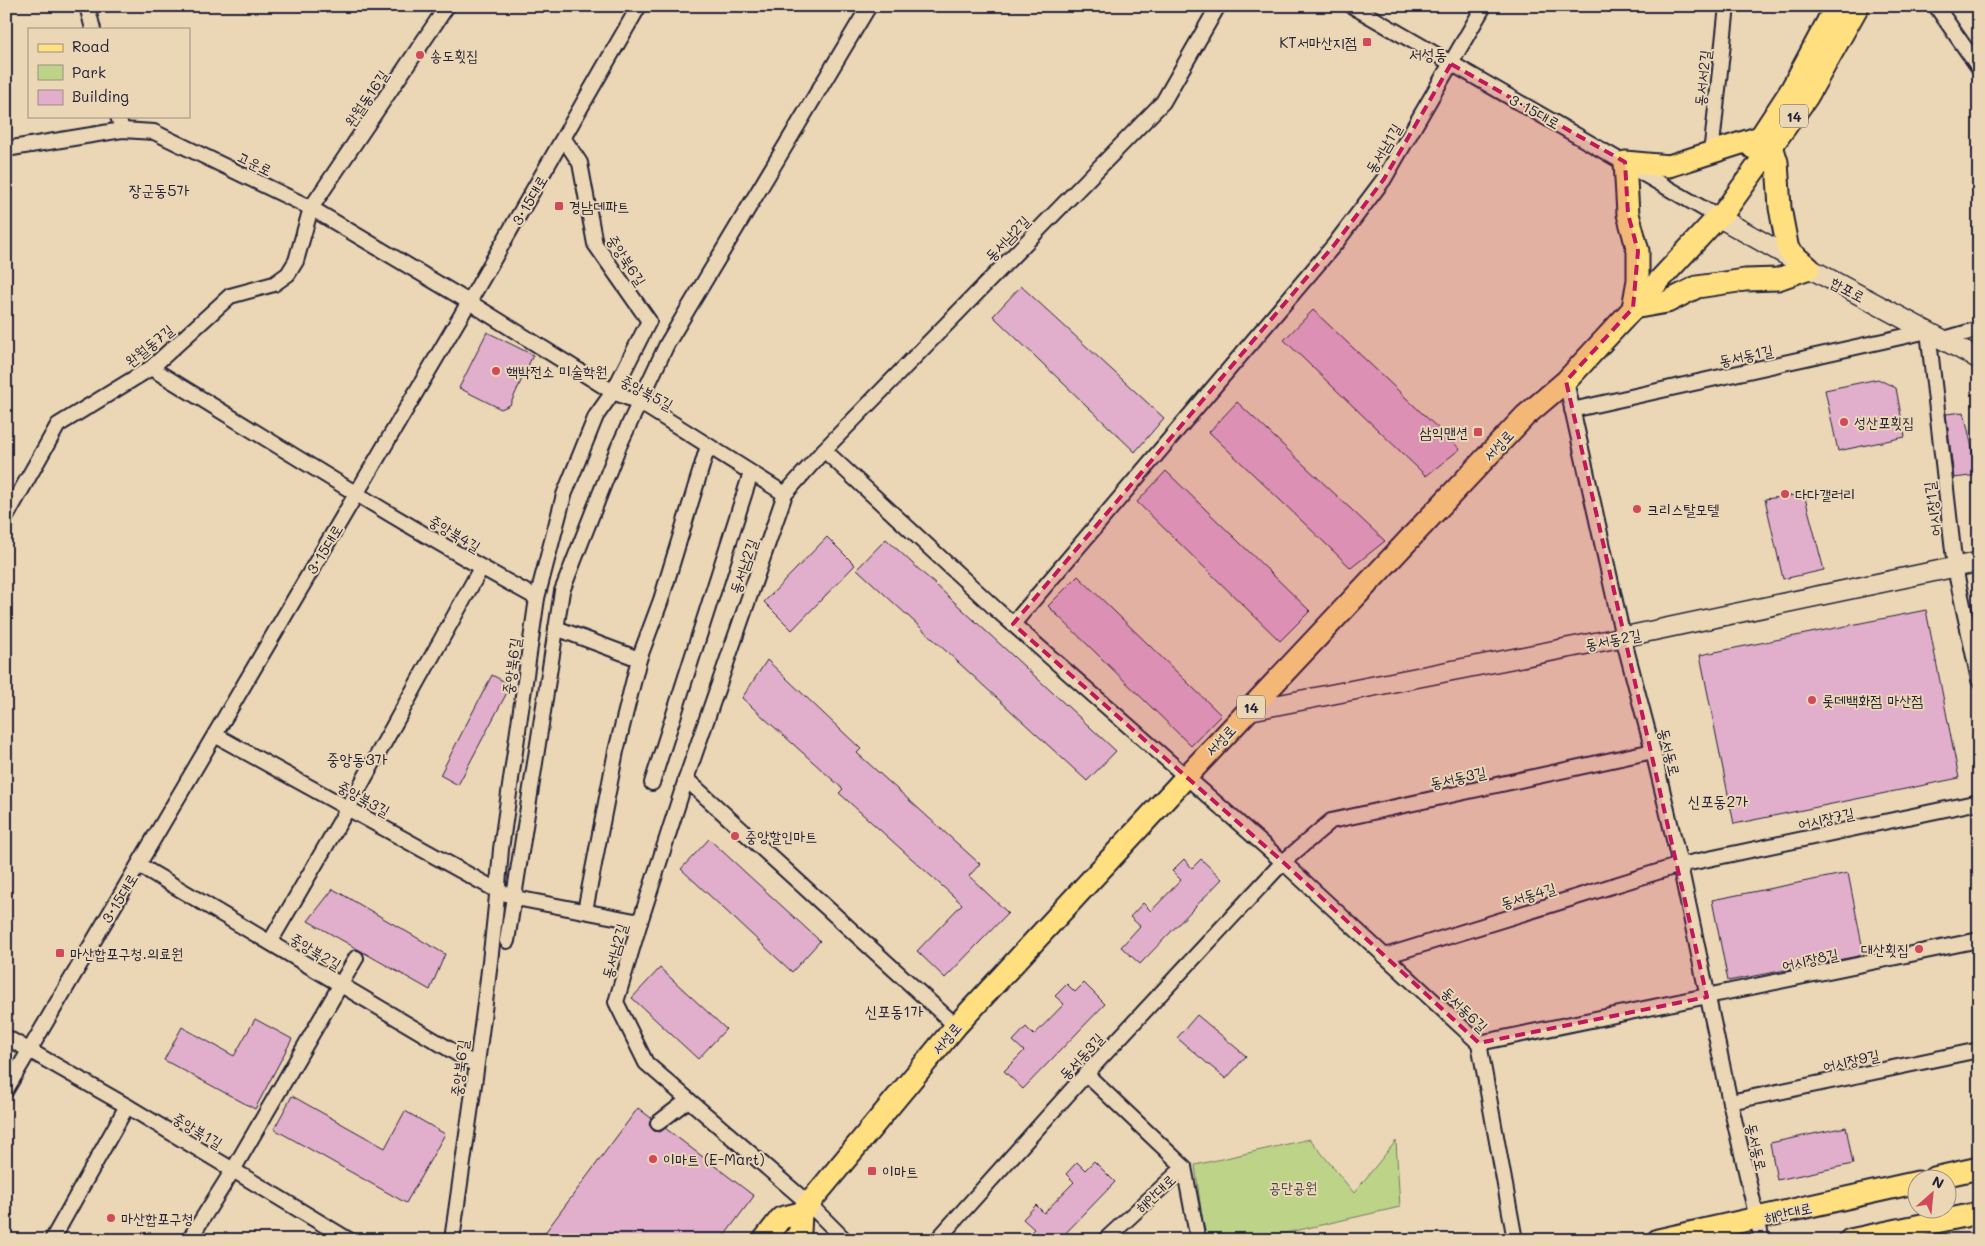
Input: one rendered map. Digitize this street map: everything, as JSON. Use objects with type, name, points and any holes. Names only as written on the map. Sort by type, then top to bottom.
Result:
[{"type":"main road","name":"14","points":[[1718,217],[1725,211],[1766,142],[1791,90],[1836,6]]},
{"type":"main road","name":"14","points":[[1766,142],[1807,97],[1858,6]]},
{"type":"main road","points":[[1766,142],[1777,162],[1780,208],[1788,250],[1809,268],[1778,279],[1745,280],[1697,286],[1667,302],[1633,308],[1638,280],[1638,251],[1628,214],[1625,162],[1669,166],[1710,154],[1766,142]]},
{"type":"main road","name":"합포로","points":[[1718,217],[1979,359]]},
{"type":"main road","name":"서성로","points":[[794,1240],[800,1232],[805,1209],[956,1026],[1247,711],[1525,416],[1566,381],[1718,217]]},
{"type":"main road","name":"동서동2길","points":[[1247,711],[1623,637],[1979,562]]},
{"type":"main road","points":[[1958,1173],[1979,1168]]},
{"type":"main road","name":"해안대로","points":[[1658,1240],[1908,1184]]},
{"type":"main road","points":[[764,1240],[780,1218],[805,1209]]},
{"type":"main road","points":[[1850,1240],[1979,1213]]},
{"type":"street","points":[[87,6],[93,28]]},
{"type":"street","name":"완월동16길","points":[[311,208],[447,6]]},
{"type":"street","name":"3·15대로","points":[[6,1090],[469,302],[639,6]]},
{"type":"street","points":[[507,942],[562,591],[618,448],[667,344],[869,6]]},
{"type":"street","name":"동서남2길","points":[[805,1209],[646,1063],[616,1002],[686,779],[785,494],[824,450],[1163,102],[1218,6]]},
{"type":"street","name":"3·15대로","points":[[1352,6],[1718,217]]},
{"type":"street","name":"동서남1길","points":[[1013,624],[1335,244],[1384,179],[1484,6]]},
{"type":"street","name":"동서서2길","points":[[1710,154],[1727,6]]},
{"type":"street","points":[[1936,6],[1979,68]]},
{"type":"street","name":"고운로","points":[[6,149],[120,123],[154,132],[311,208],[469,302]]},
{"type":"street","name":"중앙북6길","points":[[452,1240],[498,891],[501,849],[537,598],[564,495],[596,416],[613,392],[649,322],[595,244],[580,163],[564,139]]},
{"type":"street","name":"완월동7길","points":[[6,517],[58,425],[151,368],[230,296],[274,284],[288,274],[296,261],[311,208]]},
{"type":"street","name":"중앙북5길","points":[[469,302],[613,392],[639,402],[785,494]]},
{"type":"street","name":"동서동1길","points":[[1572,410],[1934,336],[1979,329]]},
{"type":"street","name":"어시장1길","points":[[1934,336],[1955,568],[1979,680]]},
{"type":"street","name":"중앙북4길","points":[[151,368],[356,494],[481,568],[537,598]]},
{"type":"street","name":"동서동로","points":[[1566,381],[1623,637],[1680,865],[1707,997],[1762,1240]]},
{"type":"street","points":[[585,911],[616,751],[639,659],[662,600],[708,446]]},
{"type":"street","name":"동서동6길","points":[[824,450],[1013,624],[1284,862],[1479,1043],[1515,1240]]},
{"type":"street","points":[[652,783],[752,473]]},
{"type":"street","points":[[270,942],[348,808],[481,568]]},
{"type":"street","points":[[556,628],[639,659]]},
{"type":"street","name":"중앙북3길","points":[[215,735],[498,891],[521,899],[640,922]]},
{"type":"street","name":"동서동3길","points":[[937,1240],[1086,1074],[1284,862],[1332,821],[1653,751]]},
{"type":"street","points":[[686,779],[956,1026]]},
{"type":"street","name":"어시장7길","points":[[1680,865],[1979,802]]},
{"type":"street","name":"중앙북2길","points":[[139,865],[476,1065]]},
{"type":"street","name":"동서동4길","points":[[1386,956],[1680,865]]},
{"type":"street","name":"어시장8길","points":[[1479,1043],[1979,940]]},
{"type":"street","points":[[189,1240],[233,1170],[356,958]]},
{"type":"street","points":[[6,1037],[28,1050]]},
{"type":"street","name":"중앙북1길","points":[[28,1050],[127,1106],[349,1240]]},
{"type":"street","name":"어시장9길","points":[[1730,1102],[1979,1050]]},
{"type":"street","points":[[1086,1074],[1184,1167],[1198,1240]]},
{"type":"street","points":[[658,1122],[688,1100]]},
{"type":"street","points":[[52,1240],[127,1106]]},
{"type":"street","name":"해안대로","points":[[1105,1240],[1184,1167]]},
{"type":"street","points":[[805,1209],[845,1240]]},
{"type":"highlighted area","points":[[1451,64],[1625,162],[1628,214],[1638,251],[1633,308],[1566,381],[1707,997],[1479,1043],[1283,862],[1013,624],[1335,244],[1384,179]]},
{"type":"green space","name":"공단공원","points":[[1310,1139],[1354,1193],[1396,1141],[1400,1207],[1255,1240],[1205,1240],[1195,1165]]},
{"type":"building","points":[[1021,286],[1164,418],[1135,452],[993,316]]},
{"type":"building","points":[[1313,310],[1460,449],[1426,476],[1284,340]]},
{"type":"building","name":"핵박전소 미술학원","points":[[487,332],[533,355],[510,405],[501,409],[459,388]]},
{"type":"building","points":[[1878,379],[1896,388],[1905,437],[1838,451],[1825,390]]},
{"type":"building","points":[[1237,402],[1385,541],[1351,568],[1209,432]]},
{"type":"building","points":[[1964,412],[1978,475],[1954,478],[1946,414]]},
{"type":"building","points":[[1166,471],[1310,611],[1280,641],[1137,502]]},
{"type":"building","points":[[1804,494],[1824,570],[1783,579],[1765,499]]},
{"type":"building","points":[[827,537],[855,565],[792,630],[764,602]]},
{"type":"building","points":[[886,539],[1116,751],[1087,781],[857,569]]},
{"type":"building","points":[[1078,576],[1221,715],[1191,746],[1048,606]]},
{"type":"building","points":[[1926,610],[1959,778],[1734,824],[1700,655]]},
{"type":"building","points":[[767,660],[861,749],[857,753],[980,864],[969,876],[1008,913],[945,978],[917,951],[962,904],[839,793],[843,789],[742,698]]},
{"type":"building","points":[[492,675],[511,685],[458,785],[440,775]]},
{"type":"building","points":[[709,839],[820,941],[792,972],[681,869]]},
{"type":"building","points":[[1184,859],[1192,868],[1201,859],[1222,879],[1140,964],[1121,947],[1140,926],[1130,917],[1143,903],[1151,911],[1181,880],[1172,871]]},
{"type":"building","points":[[1848,873],[1864,955],[1728,981],[1712,900]]},
{"type":"building","points":[[333,889],[445,954],[430,990],[308,921]]},
{"type":"building","points":[[660,968],[726,1029],[698,1059],[632,998]]},
{"type":"building","points":[[1084,983],[1105,1004],[1023,1089],[1004,1071],[1024,1051],[1013,1041],[1026,1027],[1034,1035],[1064,1004],[1055,996],[1067,984],[1075,992]]},
{"type":"building","points":[[1197,1015],[1246,1056],[1226,1079],[1177,1038]]},
{"type":"building","points":[[255,1019],[292,1039],[255,1109],[164,1060],[182,1027],[234,1056]]},
{"type":"building","points":[[292,1096],[385,1148],[405,1111],[445,1134],[406,1203],[274,1129]]},
{"type":"building","name":"이마트 (E-Mart)","points":[[638,1108],[651,1118],[649,1125],[654,1131],[660,1132],[665,1128],[754,1196],[721,1240],[552,1240],[544,1234]]},
{"type":"building","points":[[1846,1127],[1853,1164],[1777,1180],[1770,1143]]},
{"type":"building","points":[[1094,1161],[1115,1182],[1059,1240],[1023,1240],[1034,1229],[1023,1219],[1036,1205],[1044,1213],[1074,1182],[1066,1174],[1077,1162],[1085,1170]]},
{"type":"place","name":"KT서마산지점","points":[[1367,42]]},
{"type":"place","name":"송도횟집","points":[[420,55]]},
{"type":"place","name":"경남데파트","points":[[559,206]]},
{"type":"place","name":"핵박전소 미술학원","points":[[496,371]]},
{"type":"place","name":"성산포횟집","points":[[1844,422]]},
{"type":"place","name":"삼익맨션","points":[[1478,432]]},
{"type":"place","name":"다다갤러리","points":[[1785,494]]},
{"type":"place","name":"크리스탈모텔","points":[[1637,509]]},
{"type":"place","name":"롯데백화점 마산점","points":[[1812,700]]},
{"type":"place","name":"중앙할인마트","points":[[735,836]]},
{"type":"place","name":"대산횟집","points":[[1919,949]]},
{"type":"place","name":"마산합포구청.의료원","points":[[60,953]]},
{"type":"place","name":"이마트 (E-Mart)","points":[[653,1159]]},
{"type":"place","name":"이마트","points":[[872,1171]]},
{"type":"place","name":"마산합포구청","points":[[111,1218]]},
{"type":"district","name":"서성동","points":[[1428,53]]},
{"type":"district","name":"장군동5가","points":[[159,189]]},
{"type":"district","name":"중앙동3가","points":[[357,758]]},
{"type":"district","name":"신포동2가","points":[[1718,800]]},
{"type":"district","name":"신포동1가","points":[[894,1010]]}]
